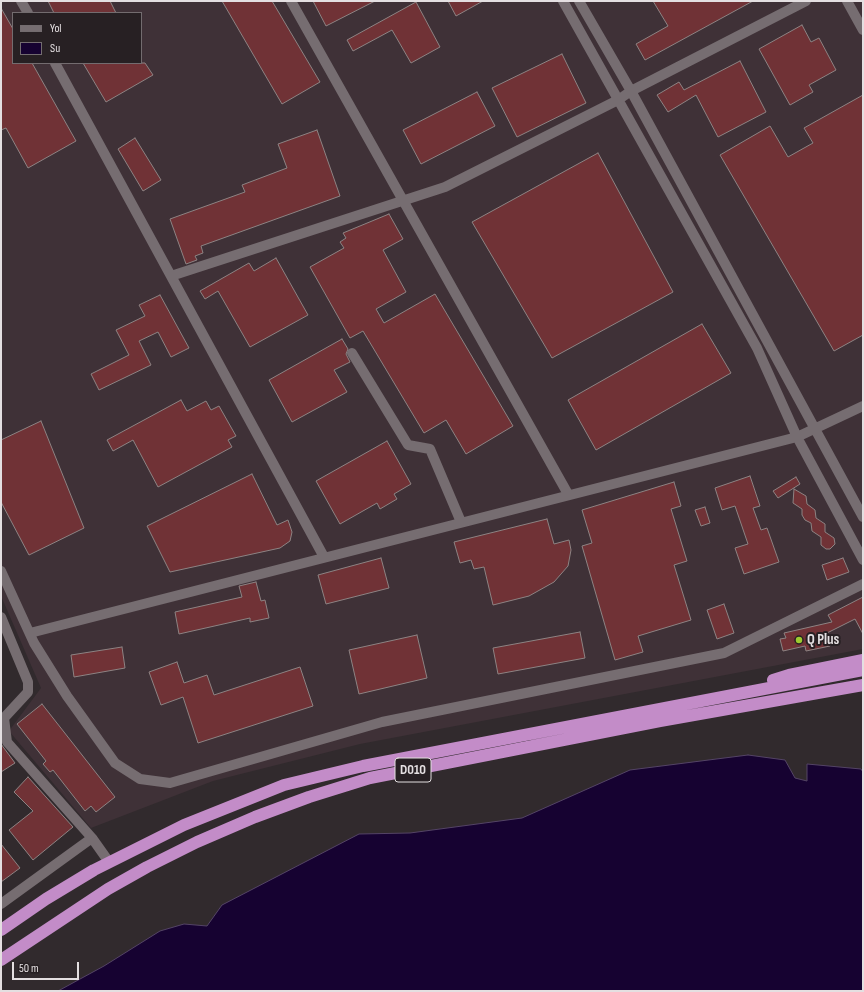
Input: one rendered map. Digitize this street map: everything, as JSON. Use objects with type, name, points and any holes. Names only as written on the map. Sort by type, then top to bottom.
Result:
[{"type":"highway","points":[[726,696],[789,675],[863,660]]},
{"type":"highway","name":"D010","points":[[1,930],[46,899],[109,862],[184,825],[284,786],[362,766],[863,670]]},
{"type":"highway","name":"D010","points":[[1,960],[108,889],[147,867],[196,842],[255,817],[309,797],[378,777],[660,721],[863,685]]},
{"type":"street","points":[[21,1],[27,12]]},
{"type":"street","points":[[292,1],[568,494]]},
{"type":"street","points":[[563,1],[757,348],[797,437],[863,560]]},
{"type":"street","points":[[579,1],[631,91],[863,517]]},
{"type":"street","points":[[171,276],[445,187],[618,100],[631,91],[806,1]]},
{"type":"street","points":[[847,1],[863,30]]},
{"type":"street","points":[[56,64],[324,557]]},
{"type":"street","points":[[352,353],[408,444],[430,449],[461,522]]},
{"type":"street","points":[[30,633],[568,494],[797,437],[863,406]]},
{"type":"street","points":[[1,571],[30,633],[68,696],[115,763],[140,779],[170,783],[382,722],[724,653],[863,584]]},
{"type":"street","points":[[1,617],[28,682],[28,692],[4,718],[7,742],[92,838],[109,862]]},
{"type":"street","points":[[1,904],[92,838]]},
{"type":"shaded area","points":[[1,1],[863,1],[863,649],[360,744],[213,781],[91,828],[9,731],[41,688],[1,596]]},
{"type":"water","points":[[748,755],[785,760],[795,778],[807,781],[807,764],[861,769],[863,772],[863,991],[58,991],[104,966],[160,931],[184,924],[207,926],[222,905],[359,834],[410,833],[522,818],[630,770]]},
{"type":"building","points":[[48,1],[110,1],[116,12],[54,12]]},
{"type":"building","points":[[222,1],[272,1],[320,82],[282,104]]},
{"type":"building","points":[[313,1],[375,1],[326,26]]},
{"type":"building","points":[[448,1],[483,1],[456,16]]},
{"type":"building","points":[[653,1],[753,1],[645,60],[636,44],[668,26]]},
{"type":"building","points":[[416,2],[440,47],[411,63],[392,30],[353,51],[347,40]]},
{"type":"building","points":[[1,8],[12,27],[12,64],[33,64],[76,141],[28,168],[6,128],[1,130]]},
{"type":"building","points":[[802,25],[811,42],[819,38],[836,70],[809,85],[813,92],[790,105],[759,49]]},
{"type":"building","points":[[562,54],[586,103],[517,137],[492,88]]},
{"type":"building","points":[[740,61],[766,112],[718,137],[696,95],[668,112],[657,95],[679,82],[684,90]]},
{"type":"building","points":[[145,63],[153,75],[106,102],[84,64]]},
{"type":"building","points":[[477,92],[495,126],[421,164],[403,130]]},
{"type":"building","points":[[863,95],[863,335],[834,351],[720,155],[770,126],[788,157],[813,143],[804,128]]},
{"type":"building","points":[[317,130],[340,196],[201,246],[203,253],[195,256],[197,260],[186,264],[170,219],[245,192],[242,185],[287,168],[278,144]]},
{"type":"building","points":[[135,138],[161,180],[143,191],[118,149]]},
{"type":"building","points":[[598,153],[673,292],[552,358],[472,222]]},
{"type":"building","points":[[389,214],[403,239],[383,250],[406,292],[376,309],[384,323],[435,294],[513,426],[466,454],[446,420],[424,433],[363,331],[350,338],[310,267],[344,248],[340,242],[346,238],[343,233]]},
{"type":"building","points":[[276,258],[308,315],[250,347],[218,291],[205,299],[200,291],[249,263],[254,271]]},
{"type":"building","points":[[160,295],[189,348],[171,357],[158,332],[139,341],[151,365],[99,390],[91,374],[129,355],[116,330],[145,316],[139,305]]},
{"type":"building","points":[[702,324],[731,373],[596,450],[568,400]]},
{"type":"building","points":[[342,339],[348,349],[346,354],[350,362],[334,370],[347,392],[292,422],[269,380]]},
{"type":"building","points":[[181,400],[187,411],[206,401],[211,410],[219,406],[236,436],[228,440],[232,447],[158,487],[133,440],[113,451],[107,440]]},
{"type":"building","points":[[41,421],[84,528],[29,555],[1,502],[1,440]]},
{"type":"building","points":[[387,441],[411,484],[394,494],[397,499],[380,509],[377,503],[340,524],[316,481]]},
{"type":"building","points":[[252,474],[277,525],[288,520],[292,532],[290,541],[280,548],[170,572],[147,526]]},
{"type":"building","points":[[750,476],[760,506],[753,508],[761,530],[767,528],[779,562],[744,574],[735,548],[748,544],[735,506],[722,510],[715,488]]},
{"type":"building","points":[[796,477],[800,484],[778,498],[773,491]]},
{"type":"building","points":[[674,482],[681,506],[671,509],[687,561],[674,565],[691,620],[638,636],[643,652],[615,660],[582,546],[592,543],[582,510]]},
{"type":"building","points":[[794,489],[806,496],[807,504],[815,510],[816,518],[825,524],[825,532],[834,538],[835,544],[830,549],[826,549],[821,545],[821,537],[812,531],[811,523],[805,520],[802,515],[802,509],[793,503]]},
{"type":"building","points":[[705,507],[710,523],[701,526],[695,510]]},
{"type":"building","points":[[547,519],[554,544],[569,540],[571,550],[568,566],[554,582],[529,596],[493,605],[484,567],[474,569],[471,560],[460,563],[454,542]]},
{"type":"building","points":[[381,558],[389,588],[326,604],[318,575]]},
{"type":"building","points":[[843,558],[849,572],[827,580],[822,565]]},
{"type":"building","points":[[256,582],[261,601],[265,600],[269,618],[250,622],[250,618],[179,634],[175,612],[242,597],[239,586]]},
{"type":"building","points":[[863,597],[863,634],[855,619],[827,633],[830,646],[806,651],[805,646],[783,651],[780,639],[786,638],[784,633],[832,622],[828,615]]},
{"type":"building","points":[[724,604],[734,633],[717,639],[707,610]]},
{"type":"building","points":[[580,632],[585,658],[498,674],[493,648]]},
{"type":"building","points":[[417,635],[427,678],[359,694],[349,650]]},
{"type":"building","points":[[122,647],[125,668],[74,677],[71,655]]},
{"type":"building","points":[[177,662],[184,683],[207,675],[214,695],[300,667],[313,706],[198,743],[183,697],[161,705],[149,672]]},
{"type":"building","points":[[42,704],[115,797],[96,812],[91,806],[85,811],[53,770],[50,772],[43,764],[46,761],[17,724]]},
{"type":"building","points":[[1,744],[15,763],[1,772]]},
{"type":"building","points":[[28,777],[73,827],[33,860],[9,830],[33,811],[14,792]]},
{"type":"building","points":[[1,844],[20,868],[1,882]]},
{"type":"place","name":"Q Plus","points":[[799,640]]}]
